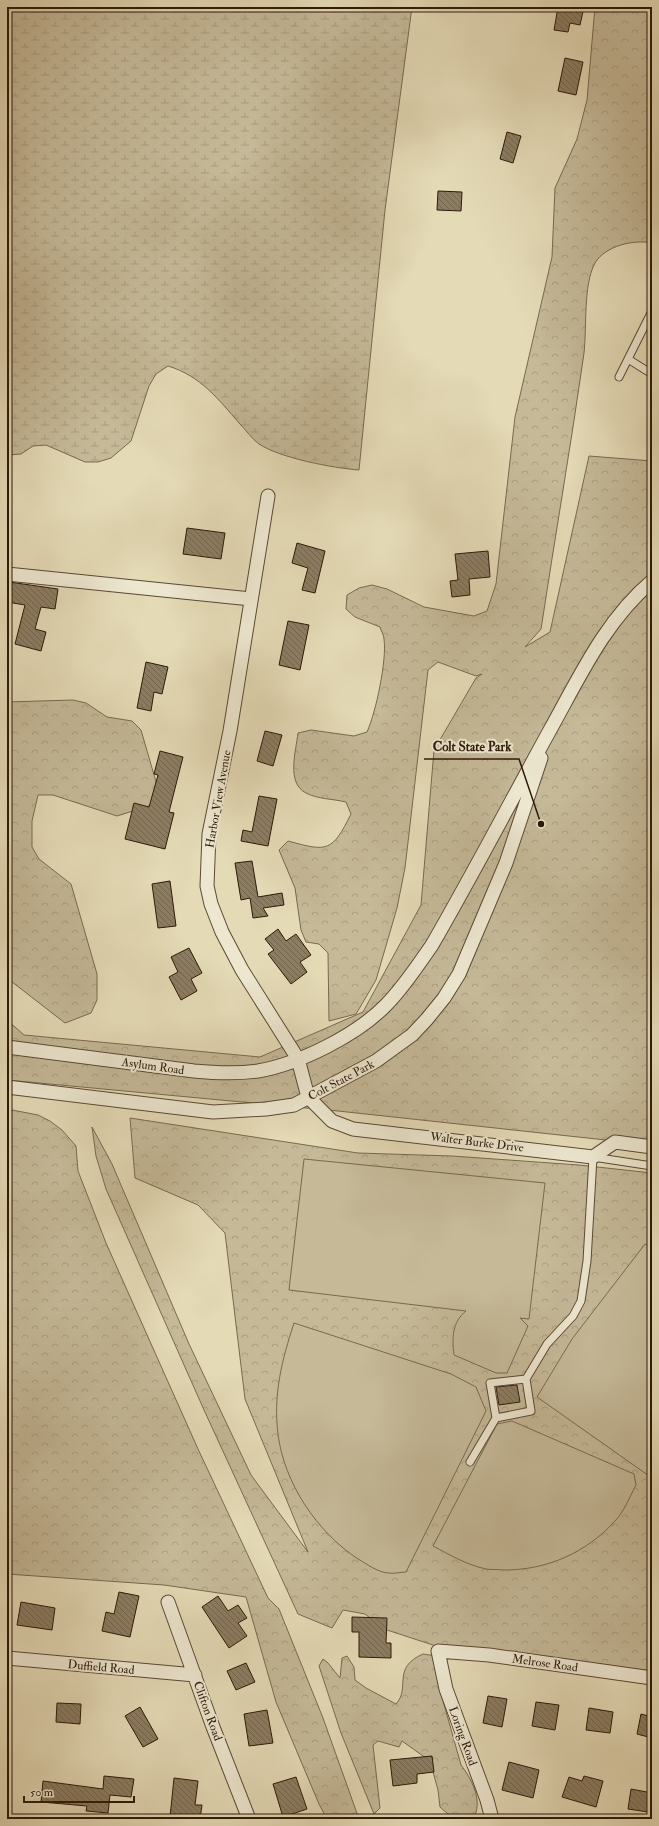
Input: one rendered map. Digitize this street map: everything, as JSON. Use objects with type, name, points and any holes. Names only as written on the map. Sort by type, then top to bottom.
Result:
[{"type":"street","name":"Harbor View Avenue","points":[[268,496],[230,732],[209,834],[207,886],[211,904],[222,932],[242,970],[298,1059],[308,1097]]},
{"type":"street","points":[[7,574],[251,599]]},
{"type":"street","name":"Colt State Park","points":[[298,1059],[332,1044],[365,1024],[386,1006],[413,972],[451,912],[586,662],[610,626],[639,592],[652,581]]},
{"type":"street","name":"Colt State Park","points":[[7,1087],[213,1112],[266,1109],[294,1105],[348,1077],[389,1053],[412,1035],[444,998],[459,974],[492,900],[547,742],[562,708]]},
{"type":"street","name":"Asylum Road","points":[[7,1047],[212,1073],[258,1071],[298,1059]]},
{"type":"street","name":"Walter Burke Drive","points":[[308,1097],[332,1121],[353,1129],[593,1157]]},
{"type":"street","points":[[593,1157],[615,1142],[652,1147]]},
{"type":"street","name":"Clifton Road","points":[[168,1602],[213,1727],[249,1819]]},
{"type":"street","name":"Melrose Road","points":[[438,1651],[488,1655],[652,1678]]},
{"type":"street","name":"Loring Road","points":[[438,1651],[446,1689],[487,1800],[492,1819]]},
{"type":"street","name":"Duffield Road","points":[[7,1658],[195,1675]]},
{"type":"lane","points":[[619,377],[652,312]]},
{"type":"lane","points":[[628,359],[652,374]]},
{"type":"lane","points":[[496,1418],[531,1411],[526,1379],[547,1344],[573,1316],[581,1301],[587,1261],[593,1157],[652,1166]]},
{"type":"lane","points":[[470,1462],[496,1418],[490,1382],[526,1379]]},
{"type":"green space","points":[[7,7],[179,7],[192,11],[262,7],[412,7],[385,210],[359,470],[307,462],[268,449],[254,440],[208,389],[180,370],[168,366],[156,374],[149,386],[131,441],[111,458],[98,462],[85,462],[46,445],[33,446],[21,454],[7,455]]},
{"type":"green space","points":[[595,7],[652,7],[652,243],[629,243],[613,248],[600,257],[595,263],[591,272],[587,294],[584,353],[541,629],[525,647],[550,632],[589,456],[652,461],[652,1145],[338,1111],[7,1080],[7,1020],[24,1035],[260,1057],[363,1012],[421,905],[434,750],[476,678],[482,674],[476,676],[438,662],[428,670],[405,868],[397,908],[376,980],[356,1014],[329,1021],[328,953],[319,944],[306,942],[301,930],[295,888],[279,850],[288,841],[312,847],[327,846],[339,836],[351,814],[346,802],[315,797],[306,793],[296,782],[294,774],[294,757],[298,733],[311,730],[354,736],[367,732],[377,699],[382,672],[384,660],[384,638],[380,627],[355,617],[346,609],[347,595],[359,588],[372,585],[387,589],[424,607],[474,616],[487,611],[496,584],[515,417],[552,257],[555,188],[577,139],[587,100]]},
{"type":"green space","points":[[73,700],[86,703],[107,717],[132,721],[141,730],[159,792],[155,804],[117,816],[53,795],[38,795],[32,821],[32,847],[39,859],[71,884],[97,974],[97,1000],[91,1013],[65,1023],[7,978],[7,702]]},
{"type":"green space","points":[[7,1109],[38,1115],[50,1121],[62,1130],[76,1146],[78,1171],[106,1243],[198,1449],[268,1598],[279,1609],[323,1718],[359,1819],[327,1819],[319,1804],[276,1702],[246,1597],[164,1585],[7,1574]]},
{"type":"green space","points":[[130,1118],[358,1153],[452,1156],[579,1165],[652,1173],[652,1671],[439,1647],[384,1629],[365,1614],[343,1610],[332,1628],[298,1614],[204,1410],[106,1189],[96,1156],[92,1127],[112,1164],[189,1344],[251,1475],[308,1552],[245,1399],[225,1233],[198,1205],[135,1178]]},
{"type":"green space","points":[[304,1159],[545,1183],[529,1319],[520,1318],[528,1326],[507,1373],[496,1373],[454,1355],[454,1331],[461,1315],[466,1311],[289,1290]]},
{"type":"green space","points":[[645,1244],[652,1249],[652,1478],[537,1397],[572,1339]]},
{"type":"green space","points":[[294,1323],[451,1374],[476,1387],[486,1411],[406,1572],[390,1573],[372,1568],[343,1548],[316,1521],[295,1488],[281,1452],[277,1419],[278,1391],[282,1364]]},
{"type":"green space","points":[[512,1421],[634,1474],[636,1485],[624,1509],[618,1517],[604,1532],[578,1551],[565,1558],[535,1567],[504,1570],[486,1569],[465,1562],[433,1546],[497,1424]]},
{"type":"green space","points":[[423,1654],[436,1656],[438,1683],[461,1765],[472,1782],[476,1796],[477,1809],[475,1815],[465,1819],[456,1818],[448,1814],[440,1807],[438,1790],[430,1761],[402,1741],[399,1747],[378,1741],[373,1745],[380,1808],[374,1814],[341,1733],[319,1666],[323,1659],[340,1678],[342,1658],[347,1656],[354,1667],[355,1680],[366,1688],[396,1704],[402,1691],[404,1672],[407,1665]]},
{"type":"building","points":[[558,7],[584,7],[580,25],[570,23],[568,32],[554,30]]},
{"type":"building","points":[[565,58],[583,62],[576,95],[558,91]]},
{"type":"building","points":[[507,132],[521,136],[513,163],[500,159]]},
{"type":"building","points":[[438,191],[462,192],[461,211],[437,210]]},
{"type":"building","points":[[187,528],[225,533],[221,559],[183,554]]},
{"type":"building","points":[[297,543],[325,551],[315,593],[302,590],[308,568],[292,563]]},
{"type":"building","points":[[488,551],[490,577],[469,579],[470,595],[452,597],[450,581],[458,580],[455,554]]},
{"type":"building","points":[[9,582],[58,589],[55,609],[41,607],[35,629],[46,632],[41,651],[15,644],[25,605],[7,602]]},
{"type":"building","points":[[288,621],[309,625],[300,670],[279,665]]},
{"type":"building","points":[[146,662],[168,667],[162,694],[154,692],[151,711],[137,708]]},
{"type":"building","points":[[265,731],[282,735],[273,766],[257,761]]},
{"type":"building","points":[[160,751],[183,757],[169,812],[174,813],[165,849],[125,839],[134,803],[149,807],[158,775],[154,774]]},
{"type":"building","points":[[259,796],[277,799],[268,846],[241,841],[243,830],[252,832]]},
{"type":"building","points":[[252,861],[258,897],[282,893],[284,905],[263,908],[268,916],[253,918],[250,898],[241,900],[235,863]]},
{"type":"building","points":[[170,881],[176,926],[158,928],[152,884]]},
{"type":"building","points":[[278,929],[286,941],[296,934],[311,955],[300,962],[307,972],[291,984],[268,954],[274,950],[265,939]]},
{"type":"building","points":[[189,948],[202,973],[191,979],[197,991],[181,1000],[169,977],[178,972],[171,957]]},
{"type":"building","points":[[517,1385],[520,1402],[499,1405],[496,1387]]},
{"type":"building","points":[[119,1592],[139,1596],[130,1637],[102,1631],[106,1612],[114,1614]]},
{"type":"building","points":[[218,1596],[228,1611],[238,1605],[247,1618],[238,1623],[247,1636],[229,1648],[202,1607]]},
{"type":"building","points":[[21,1602],[55,1608],[52,1630],[17,1625]]},
{"type":"building","points":[[352,1617],[387,1618],[386,1643],[391,1643],[391,1658],[359,1657],[359,1632],[352,1632]]},
{"type":"building","points":[[246,1663],[255,1682],[236,1690],[227,1671]]},
{"type":"building","points":[[488,1696],[507,1699],[502,1727],[483,1723]]},
{"type":"building","points":[[536,1702],[559,1705],[555,1730],[532,1726]]},
{"type":"building","points":[[57,1703],[81,1704],[80,1724],[56,1722]]},
{"type":"building","points":[[140,1707],[158,1739],[143,1747],[125,1716]]},
{"type":"building","points":[[589,1708],[613,1712],[610,1733],[586,1730]]},
{"type":"building","points":[[267,1710],[273,1743],[249,1746],[244,1714]]},
{"type":"building","points":[[641,1714],[652,1717],[652,1738],[637,1734]]},
{"type":"building","points":[[432,1756],[434,1772],[417,1774],[417,1783],[393,1786],[390,1760]]},
{"type":"building","points":[[509,1762],[539,1770],[533,1798],[502,1790]]},
{"type":"building","points":[[104,1776],[134,1779],[131,1797],[110,1795],[108,1813],[86,1811],[87,1806],[41,1802],[43,1781],[103,1789]]},
{"type":"building","points":[[584,1776],[603,1781],[596,1807],[562,1797],[569,1777],[582,1781]]},
{"type":"building","points":[[296,1777],[307,1809],[283,1817],[273,1784]]},
{"type":"building","points":[[174,1778],[198,1781],[195,1805],[202,1805],[200,1819],[170,1817]]},
{"type":"building","points":[[631,1789],[652,1793],[652,1806],[649,1805],[648,1812],[628,1809]]},
{"type":"place","name":"Colt State Park","points":[[541,824]]}]
